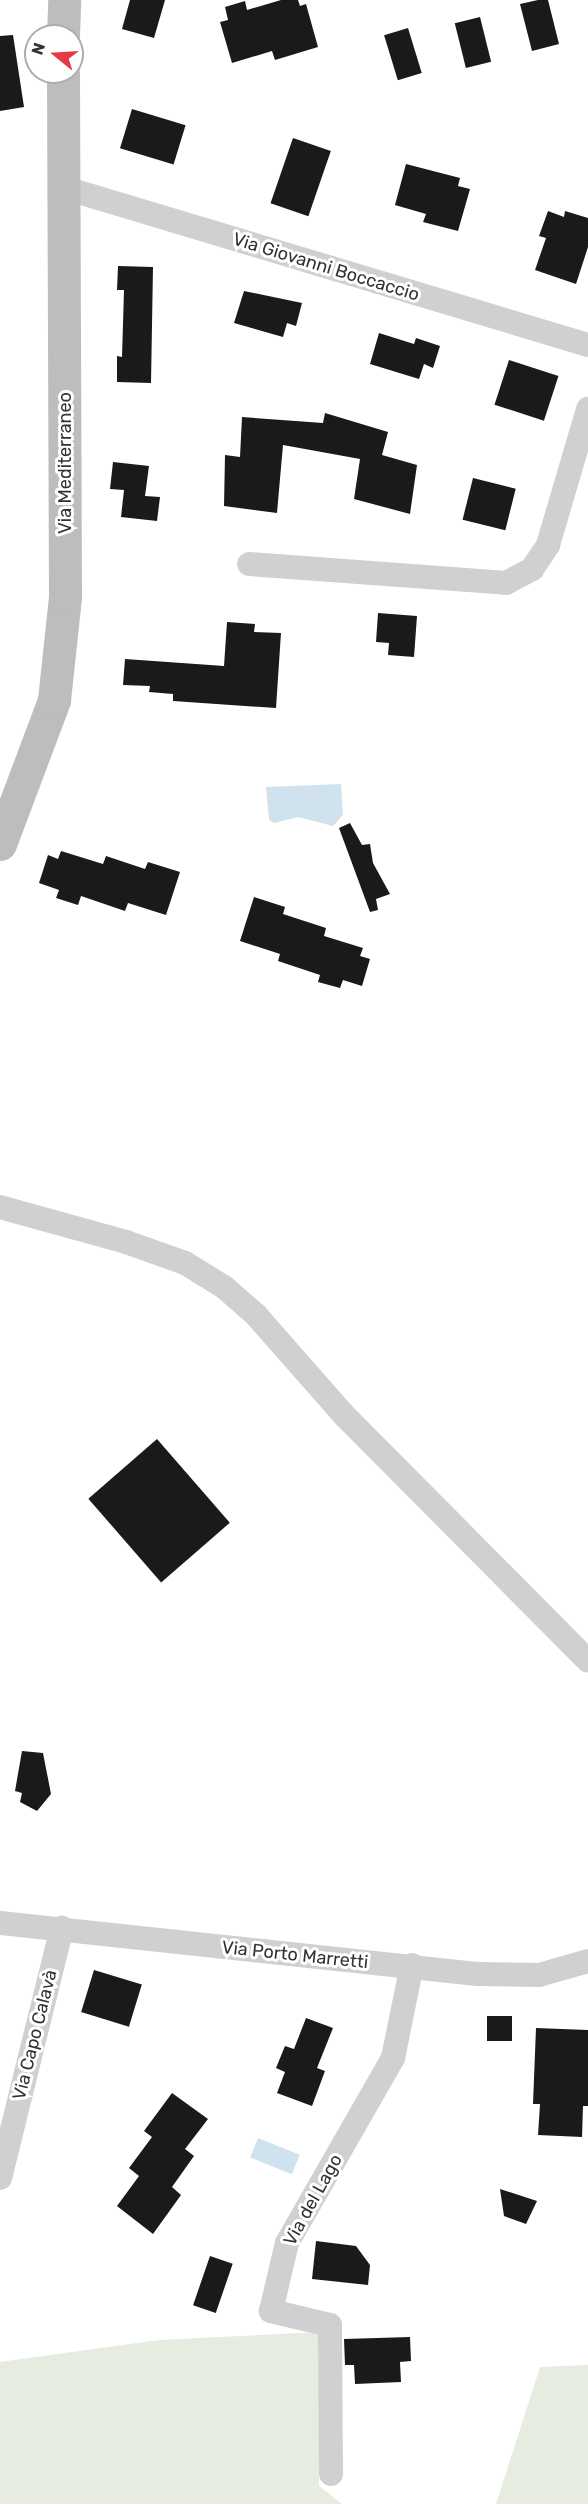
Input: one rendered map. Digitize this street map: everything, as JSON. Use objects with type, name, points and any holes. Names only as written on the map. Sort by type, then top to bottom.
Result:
[{"type":"street","name":"Via Mediterraneo","points":[[0,844],[44,732],[54,700],[65,597],[63,84]]},
{"type":"street","name":"Via Giovanni Boccaccio","points":[[64,188],[588,345]]},
{"type":"street","points":[[249,564],[506,583],[532,569],[548,545],[588,409]]},
{"type":"street","points":[[0,1207],[146,1249],[185,1263],[224,1287],[256,1315],[344,1415],[588,1661]]},
{"type":"street","name":"Via Porto Marretti","points":[[0,1923],[62,1928],[272,1954],[412,1965],[478,1974],[539,1975],[588,1960]]},
{"type":"street","name":"Via Capo Calavà","points":[[0,2178],[62,1928]]},
{"type":"street","name":"Via del Lago","points":[[331,2474],[330,2325],[271,2311],[287,2243],[393,2058],[412,1965]]},
{"type":"shaded area","points":[[321,2332],[319,2486],[342,2504],[0,2504],[0,2362],[159,2340]]},
{"type":"shaded area","points":[[588,2365],[588,2504],[496,2504],[540,2367]]},
{"type":"water","points":[[341,784],[343,815],[333,826],[298,817],[274,823],[269,820],[266,787]]},
{"type":"water","points":[[258,2138],[300,2155],[292,2174],[250,2157]]},
{"type":"building","points":[[130,0],[165,0],[154,38],[122,29]]},
{"type":"building","points":[[281,0],[298,0],[300,6],[306,4],[318,47],[275,60],[272,51],[232,63],[220,22],[228,20],[225,7],[245,1],[247,10]]},
{"type":"building","points":[[548,0],[559,44],[532,51],[520,4]]},
{"type":"building","points":[[480,17],[491,62],[466,68],[455,23]]},
{"type":"building","points":[[408,28],[422,73],[398,80],[384,35]]},
{"type":"building","points":[[13,35],[24,107],[0,111],[0,36]]},
{"type":"building","points":[[132,109],[186,125],[174,165],[120,148]]},
{"type":"building","points":[[293,138],[331,151],[308,216],[271,203]]},
{"type":"building","points":[[406,164],[460,178],[458,186],[470,189],[458,231],[423,222],[426,214],[395,205]]},
{"type":"building","points":[[548,211],[564,217],[565,211],[588,218],[588,247],[576,284],[535,270],[546,238],[539,236]]},
{"type":"building","points":[[118,266],[153,267],[151,383],[117,382],[117,356],[122,357],[124,290],[117,290]]},
{"type":"building","points":[[244,291],[302,303],[296,326],[287,323],[283,337],[234,323]]},
{"type":"building","points":[[379,333],[414,344],[416,338],[440,346],[433,368],[424,364],[419,379],[370,364]]},
{"type":"building","points":[[509,360],[558,376],[544,421],[494,405]]},
{"type":"building","points":[[325,413],[388,432],[382,455],[417,465],[410,514],[354,499],[360,459],[283,445],[277,513],[224,506],[225,455],[240,457],[242,417],[323,423]]},
{"type":"building","points":[[113,462],[149,466],[145,496],[160,497],[157,521],[121,517],[124,490],[110,489]]},
{"type":"building","points":[[473,478],[516,489],[505,530],[463,520]]},
{"type":"building","points":[[378,613],[417,616],[414,657],[388,655],[389,643],[376,642]]},
{"type":"building","points":[[227,622],[255,624],[254,632],[281,633],[276,708],[173,701],[173,694],[149,692],[150,686],[123,685],[125,659],[224,666]]},
{"type":"building","points":[[350,823],[362,845],[370,844],[373,863],[390,894],[376,899],[378,910],[370,912],[339,828]]},
{"type":"building","points":[[61,851],[103,864],[106,856],[145,869],[148,862],[180,872],[166,915],[128,903],[125,911],[81,896],[78,905],[56,898],[59,890],[39,883],[48,855],[58,859]]},
{"type":"building","points":[[254,897],[285,907],[283,914],[326,928],[324,936],[363,948],[360,956],[370,959],[362,986],[343,980],[340,988],[318,982],[320,975],[278,961],[280,954],[240,941]]},
{"type":"building","points":[[157,1439],[230,1523],[161,1582],[88,1499]]},
{"type":"building","points":[[22,1751],[43,1753],[51,1794],[37,1811],[20,1802],[22,1793],[15,1791]]},
{"type":"building","points":[[94,1970],[142,1985],[129,2027],[81,2012]]},
{"type":"building","points":[[487,2016],[512,2016],[512,2041],[487,2041]]},
{"type":"building","points":[[306,2018],[333,2028],[317,2068],[325,2071],[312,2106],[277,2093],[285,2072],[276,2068],[285,2046],[294,2049]]},
{"type":"building","points":[[536,2028],[588,2030],[588,2106],[583,2106],[582,2137],[538,2135],[540,2104],[533,2104]]},
{"type":"building","points":[[172,2093],[208,2119],[185,2149],[194,2156],[172,2187],[181,2195],[153,2234],[117,2206],[139,2176],[129,2168],[152,2137],[144,2131]]},
{"type":"building","points":[[500,2189],[537,2201],[526,2224],[504,2216]]},
{"type":"building","points":[[316,2241],[356,2246],[370,2265],[368,2285],[312,2279]]},
{"type":"building","points":[[210,2256],[233,2264],[216,2313],[193,2305]]},
{"type":"building","points":[[410,2337],[411,2361],[400,2362],[401,2382],[355,2384],[354,2365],[345,2365],[344,2339]]}]
